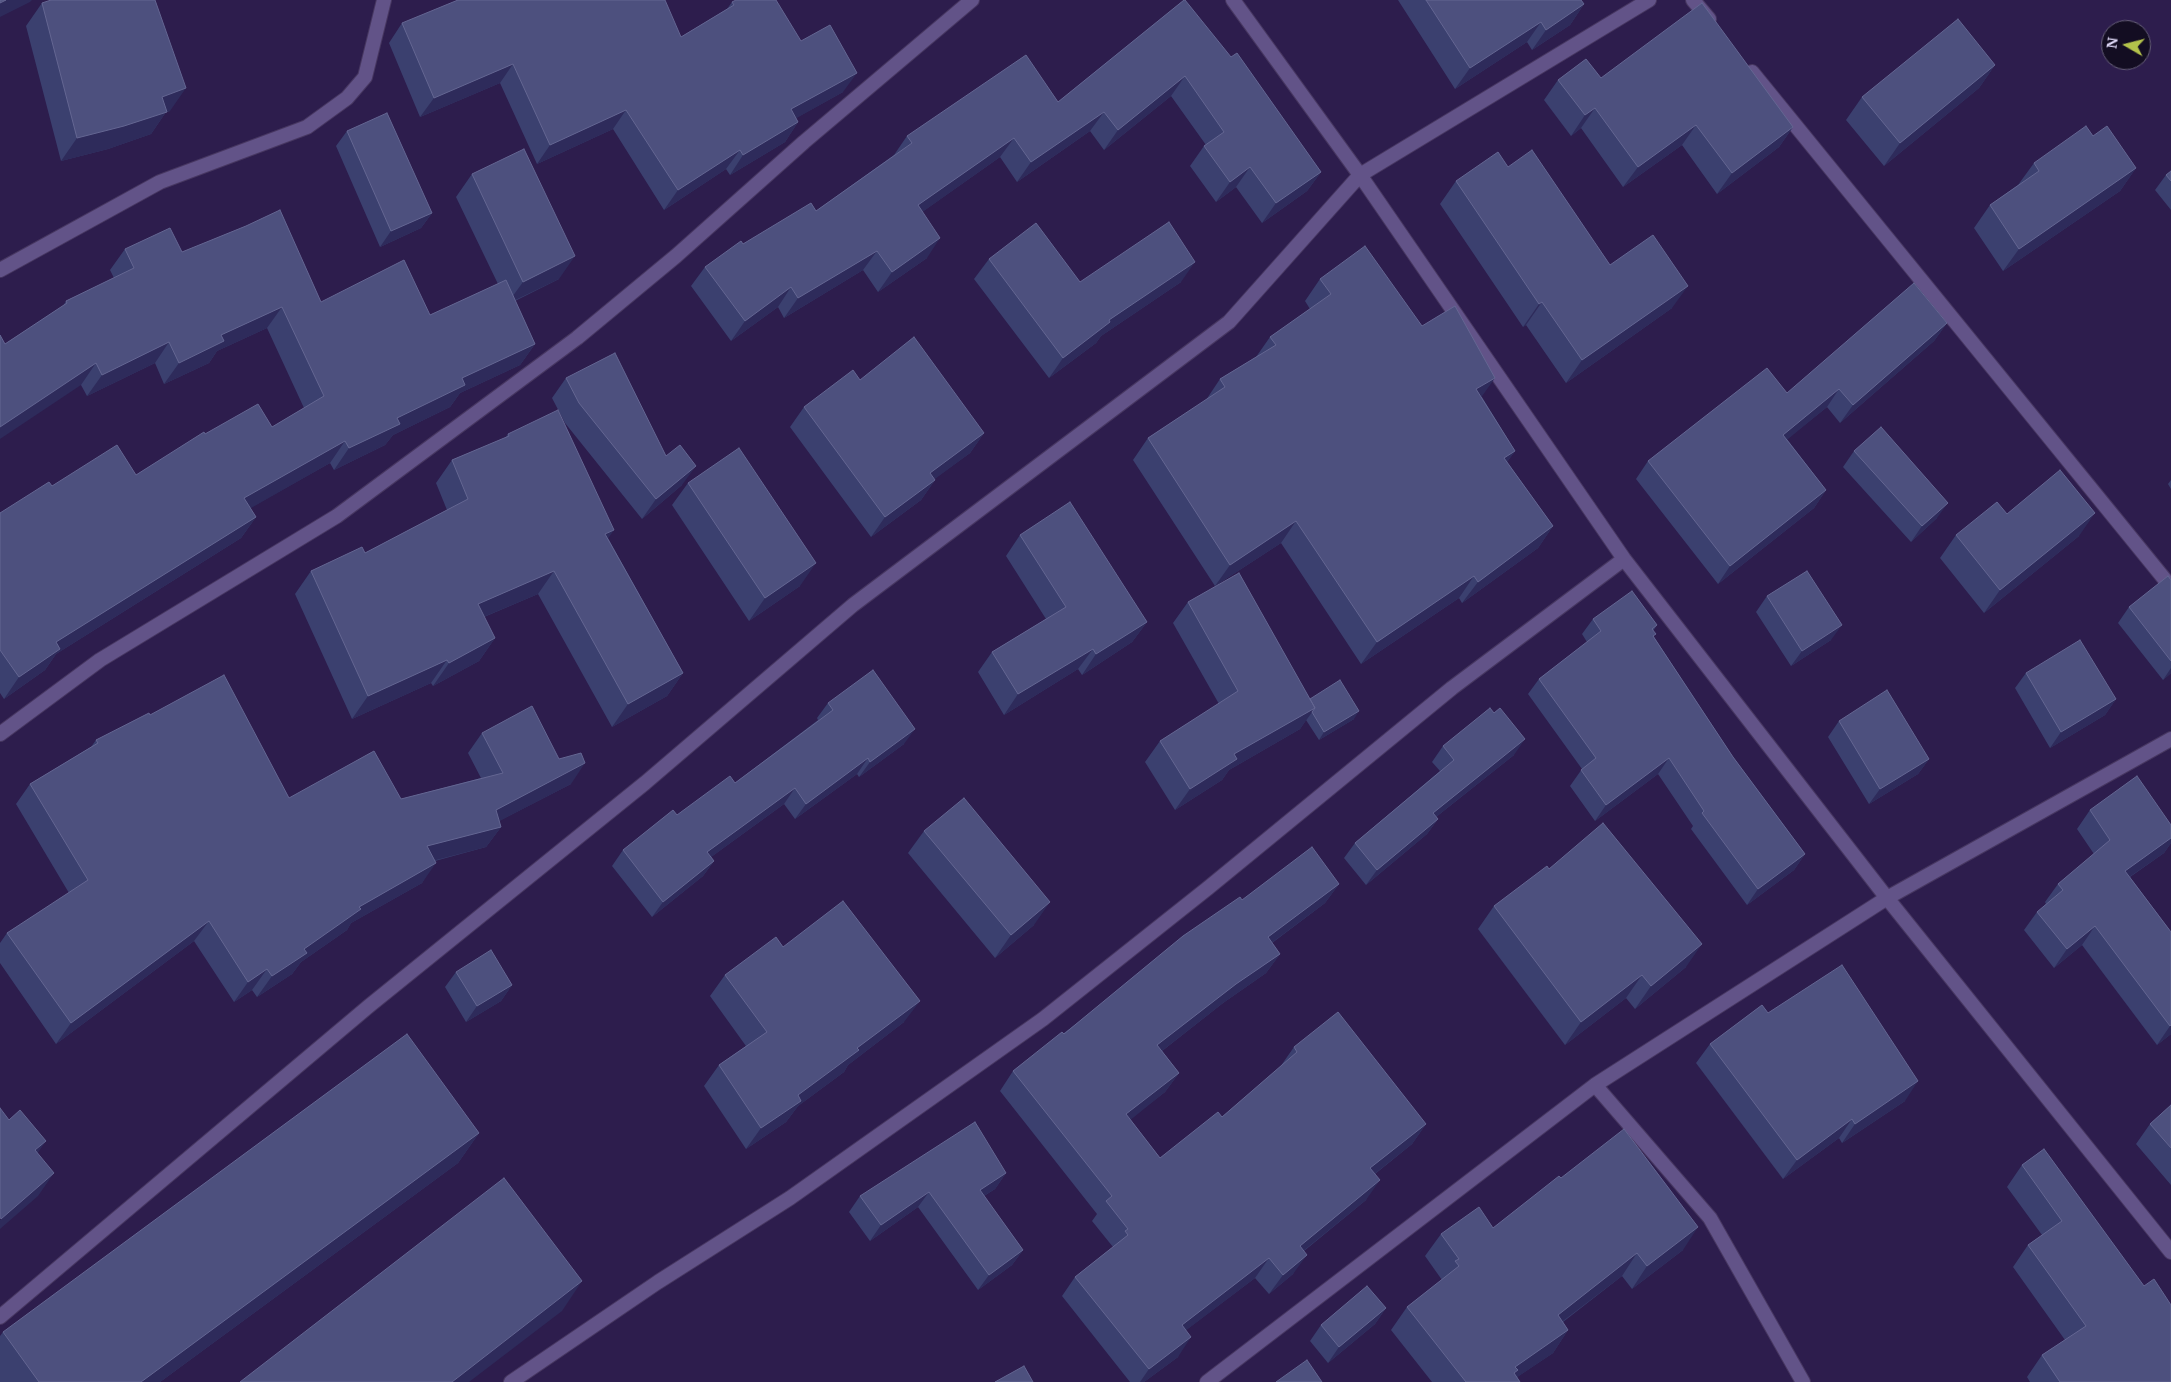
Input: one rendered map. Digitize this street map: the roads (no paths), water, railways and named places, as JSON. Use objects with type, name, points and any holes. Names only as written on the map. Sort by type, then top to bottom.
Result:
[{"type":"street","points":[[0,270],[160,182],[307,127],[347,98],[364,77],[384,0]]},
{"type":"street","points":[[0,734],[100,660],[337,516],[577,338],[676,256],[804,142],[972,0]]},
{"type":"street","points":[[1233,0],[1360,175],[1624,559],[1887,898],[2171,1252]]},
{"type":"street","points":[[0,1317],[369,1006],[645,783],[853,605],[1229,322],[1360,175],[1649,0]]},
{"type":"street","points":[[1694,0],[1719,31]]},
{"type":"street","points":[[1744,62],[2171,587]]},
{"type":"street","points":[[511,1382],[658,1282],[790,1198],[1043,1020],[1208,888],[1452,688],[1624,559]]},
{"type":"street","points":[[1207,1382],[1594,1084],[1887,898],[2171,739]]},
{"type":"street","points":[[1594,1084],[1710,1218],[1803,1382]]}]
